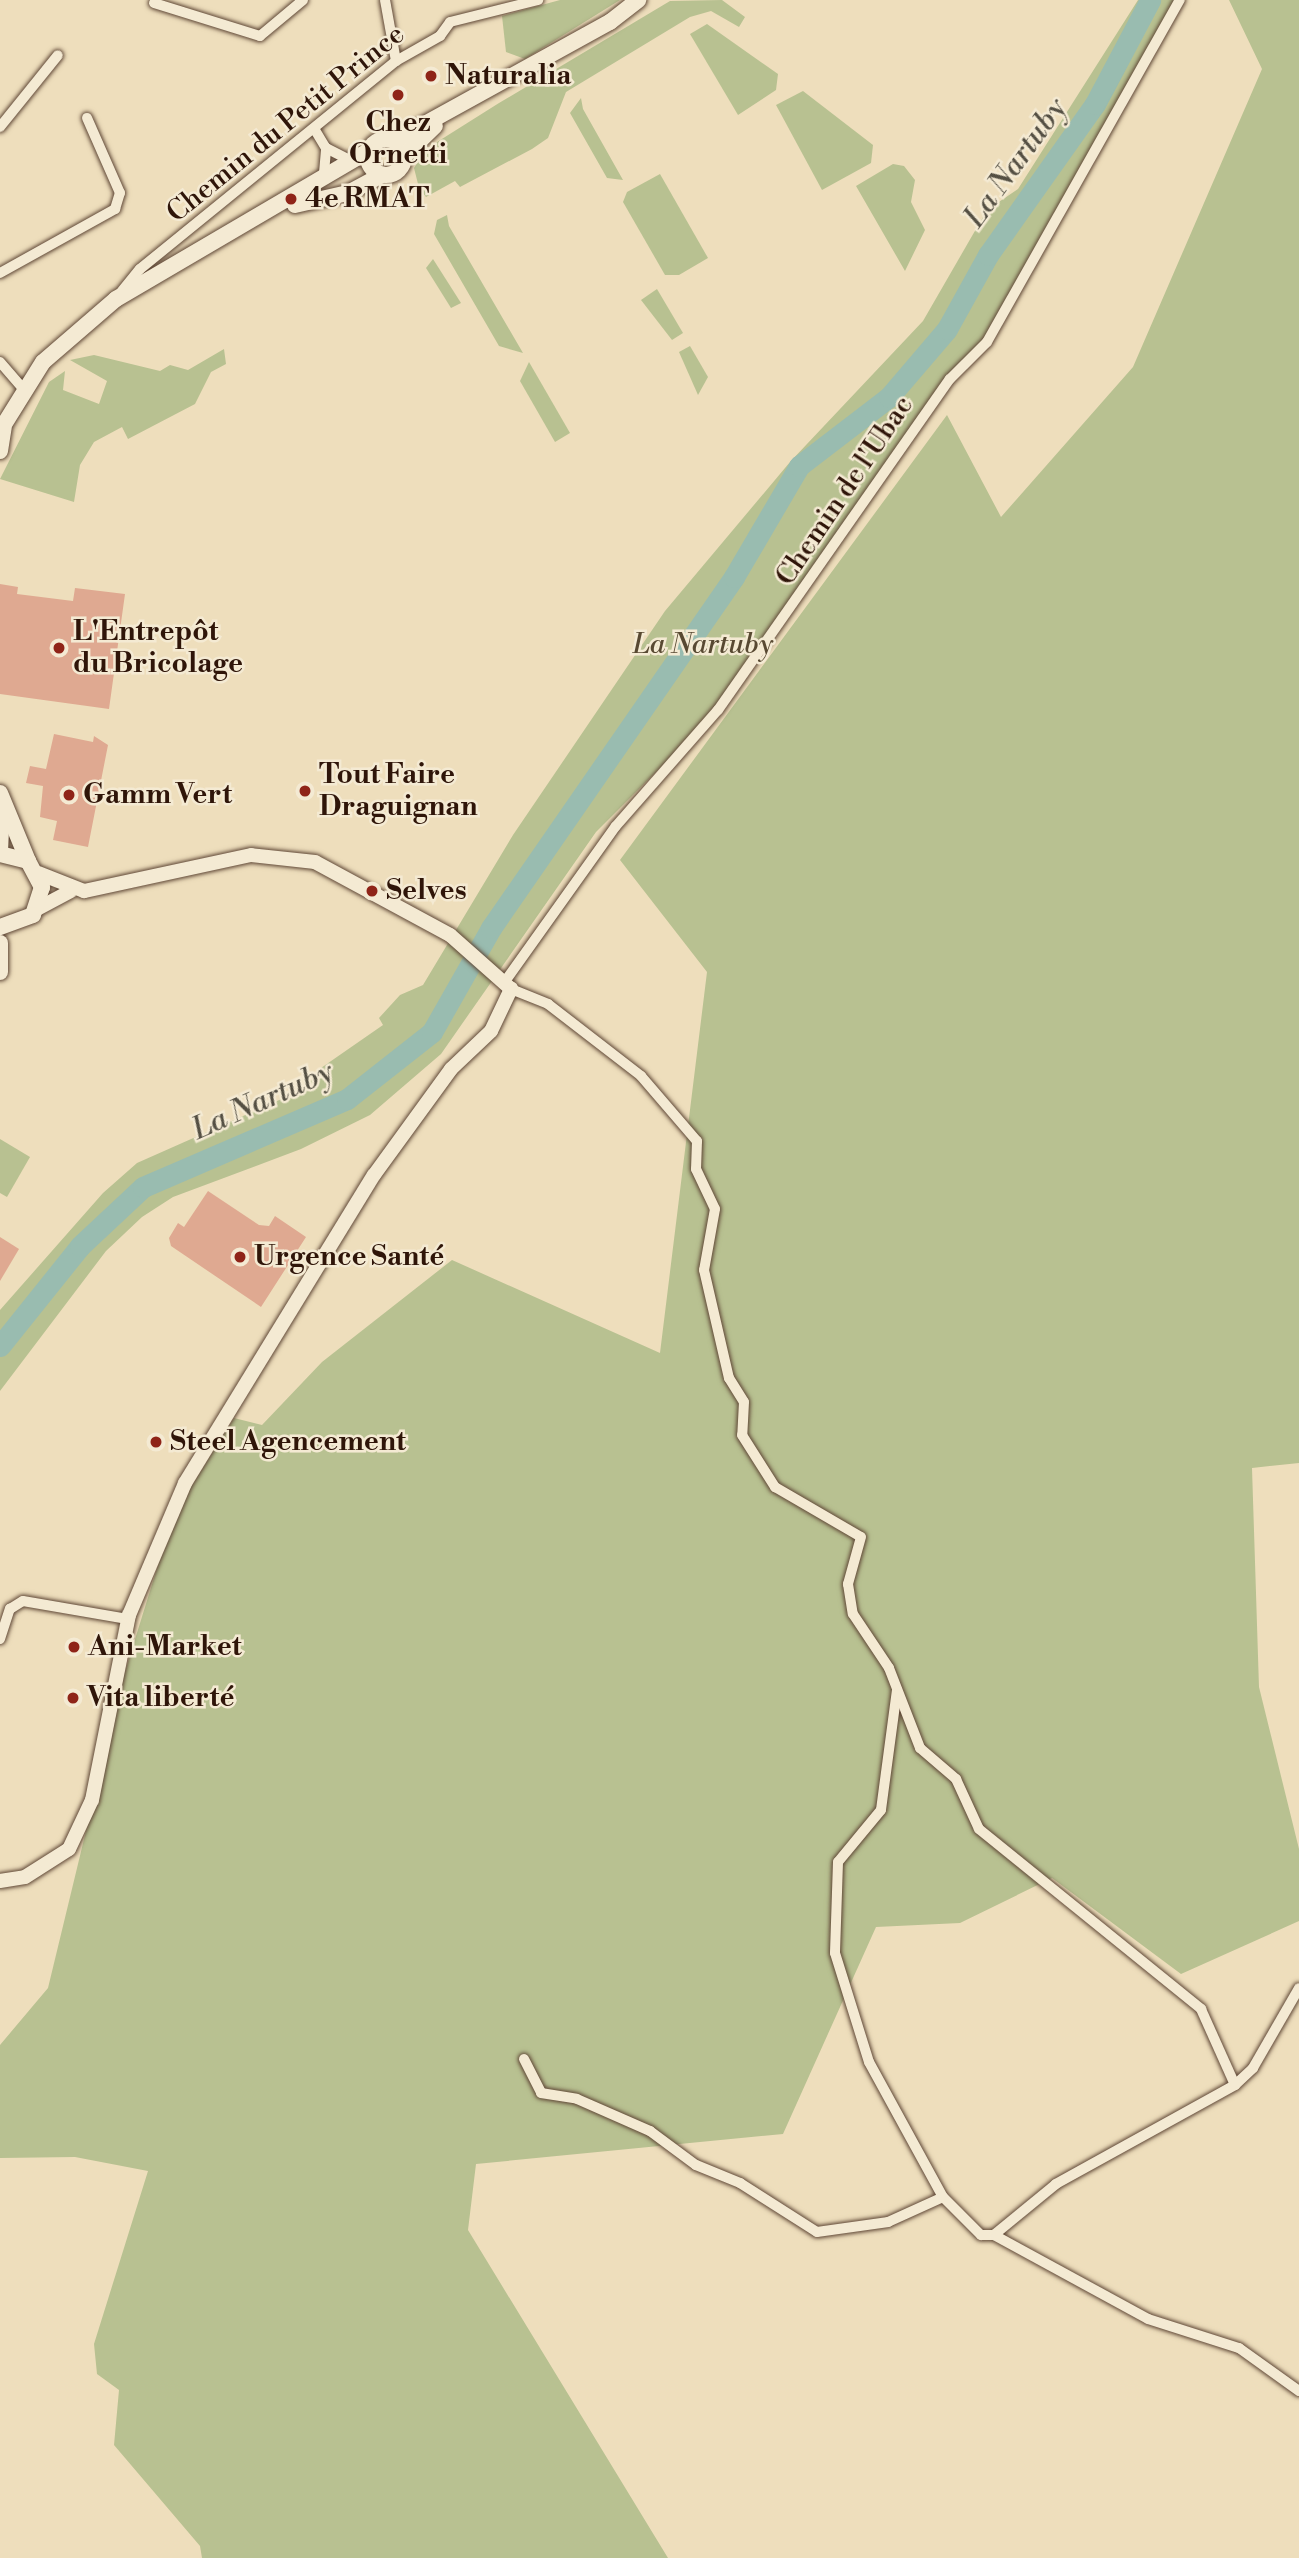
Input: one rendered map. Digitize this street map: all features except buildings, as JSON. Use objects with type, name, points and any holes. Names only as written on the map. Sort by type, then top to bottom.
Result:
[{"type":"main road","points":[[0,452],[2,429],[22,387],[116,299],[267,215],[324,173],[368,151],[380,139],[394,141],[444,117],[638,0]]},
{"type":"main road","points":[[267,215],[399,170],[404,156],[444,117]]},
{"type":"main road","points":[[394,141],[404,156]]},
{"type":"main road","points":[[368,151],[371,168],[382,175]]},
{"type":"main road","points":[[324,173],[331,195]]},
{"type":"main road","points":[[0,793],[33,867],[37,909],[22,923],[0,927]]},
{"type":"main road","points":[[0,800],[5,830],[0,852],[33,867]]},
{"type":"main road","points":[[0,943],[0,972]]},
{"type":"street","points":[[154,3],[260,36],[303,0]]},
{"type":"street","points":[[385,0],[396,61]]},
{"type":"street","name":"Chemin du Petit Prince","points":[[116,299],[141,269],[315,130],[396,61],[440,36],[450,22],[538,0]]},
{"type":"street","name":"Chemin de l'Ubac","points":[[506,981],[616,826],[718,710],[942,389],[987,342],[1180,0]]},
{"type":"street","points":[[0,127],[58,55]]},
{"type":"street","points":[[0,273],[115,208],[120,193],[87,118]]},
{"type":"street","points":[[315,130],[326,148],[350,160]]},
{"type":"street","points":[[324,173],[326,148]]},
{"type":"street","points":[[0,362],[22,387]]},
{"type":"street","points":[[37,909],[71,891],[276,854],[315,862],[450,935],[506,981],[548,1004],[641,1076],[697,1141],[696,1169],[715,1209],[704,1269],[729,1378],[744,1402],[742,1435],[775,1487],[861,1537],[848,1584],[853,1614],[897,1688],[920,1748],[956,1779],[979,1829],[1201,2010],[1235,2085]]},
{"type":"street","points":[[33,867],[71,891]]},
{"type":"street","points":[[0,1881],[49,1866],[69,1849],[87,1815],[127,1619],[180,1494],[219,1422],[374,1175],[451,1069],[491,1031],[506,981]]},
{"type":"street","points":[[0,1639],[10,1609],[23,1601],[127,1619]]},
{"type":"street","points":[[897,1688],[881,1810],[838,1862],[835,1953],[869,2062],[943,2197],[981,2235],[994,2235],[1130,2310],[1253,2356],[1299,2391]]},
{"type":"street","points":[[994,2235],[1056,2184],[1235,2085],[1253,2068],[1299,1988]]},
{"type":"street","points":[[524,2059],[541,2093],[576,2099],[650,2132],[696,2165],[740,2183],[817,2232],[888,2222],[943,2197]]},
{"type":"green space","points":[[560,0],[620,0],[525,59],[506,52],[502,16]]},
{"type":"green space","points":[[722,0],[745,17],[739,27],[711,11],[690,17],[566,92],[548,138],[532,149],[460,187],[455,181],[426,197],[419,188],[414,168],[426,149],[499,103],[670,1]]},
{"type":"green space","name":"La Nartuby","points":[[1138,0],[1180,0],[985,336],[718,710],[596,832],[441,1054],[370,1115],[301,1149],[173,1197],[142,1217],[106,1251],[0,1391],[0,1310],[103,1193],[137,1163],[304,1089],[321,1068],[383,1025],[379,1018],[400,995],[423,985],[513,835],[665,611],[790,462],[923,321],[987,210],[1018,189]]},
{"type":"green space","points":[[1229,0],[1299,0],[1299,1463],[1252,1468],[1259,1687],[1299,1849],[1299,1921],[1181,1974],[1052,1878],[960,1923],[876,1927],[783,2134],[476,2164],[468,2230],[668,2558],[202,2558],[200,2546],[114,2445],[119,2390],[97,2374],[94,2344],[148,2171],[75,2157],[0,2158],[0,2045],[48,1988],[123,1678],[163,1549],[186,1495],[234,1418],[262,1425],[322,1362],[452,1260],[660,1353],[707,972],[620,860],[947,415],[1001,517],[1133,367],[1262,69]]},
{"type":"green space","points":[[707,24],[778,74],[776,90],[738,115],[690,34]]},
{"type":"green space","points":[[803,91],[873,145],[871,163],[822,190],[776,105]]},
{"type":"green space","points":[[581,98],[583,109],[623,180],[607,178],[570,113]]},
{"type":"green space","points":[[893,164],[904,166],[915,180],[911,202],[925,230],[905,271],[856,186]]},
{"type":"green space","points":[[660,174],[708,258],[679,275],[665,275],[623,202],[627,192]]},
{"type":"green space","points":[[447,215],[449,226],[523,353],[499,346],[434,234],[437,220]]},
{"type":"green space","points":[[433,259],[461,303],[451,308],[426,268]]},
{"type":"green space","points":[[657,289],[683,333],[672,340],[641,300]]},
{"type":"green space","points":[[690,346],[708,377],[698,395],[679,352]]},
{"type":"green space","points":[[224,349],[226,364],[211,372],[195,404],[128,439],[122,427],[94,442],[80,465],[74,502],[0,479],[49,382],[65,371],[63,390],[99,404],[107,381],[70,360],[94,355],[160,371],[170,365],[188,370]]},
{"type":"green space","points":[[529,362],[570,433],[555,442],[520,381]]},
{"type":"green space","points":[[0,1139],[30,1157],[7,1197],[0,1193]]},
{"type":"waterway","name":"La Nartuby","points":[[0,1346],[80,1246],[143,1187],[347,1099],[432,1032],[491,928],[734,577],[799,466],[889,397],[947,329],[988,255],[1095,104],[1150,0]]},
{"type":"place","name":"Naturalia","points":[[431,76]]},
{"type":"place","name":"Chez Ornetti","points":[[398,95]]},
{"type":"place","name":"4e RMAT","points":[[291,199]]},
{"type":"place","name":"L'Entrepôt du Bricolage","points":[[59,648]]},
{"type":"place","name":"Tout Faire Draguignan","points":[[305,791]]},
{"type":"place","name":"Gamm Vert","points":[[69,795]]},
{"type":"place","name":"Selves","points":[[372,891]]},
{"type":"place","name":"Urgence Santé","points":[[240,1257]]},
{"type":"place","name":"Steel Agencement","points":[[156,1442]]},
{"type":"place","name":"Ani-Market","points":[[74,1647]]},
{"type":"place","name":"Vita liberté","points":[[73,1698]]}]
